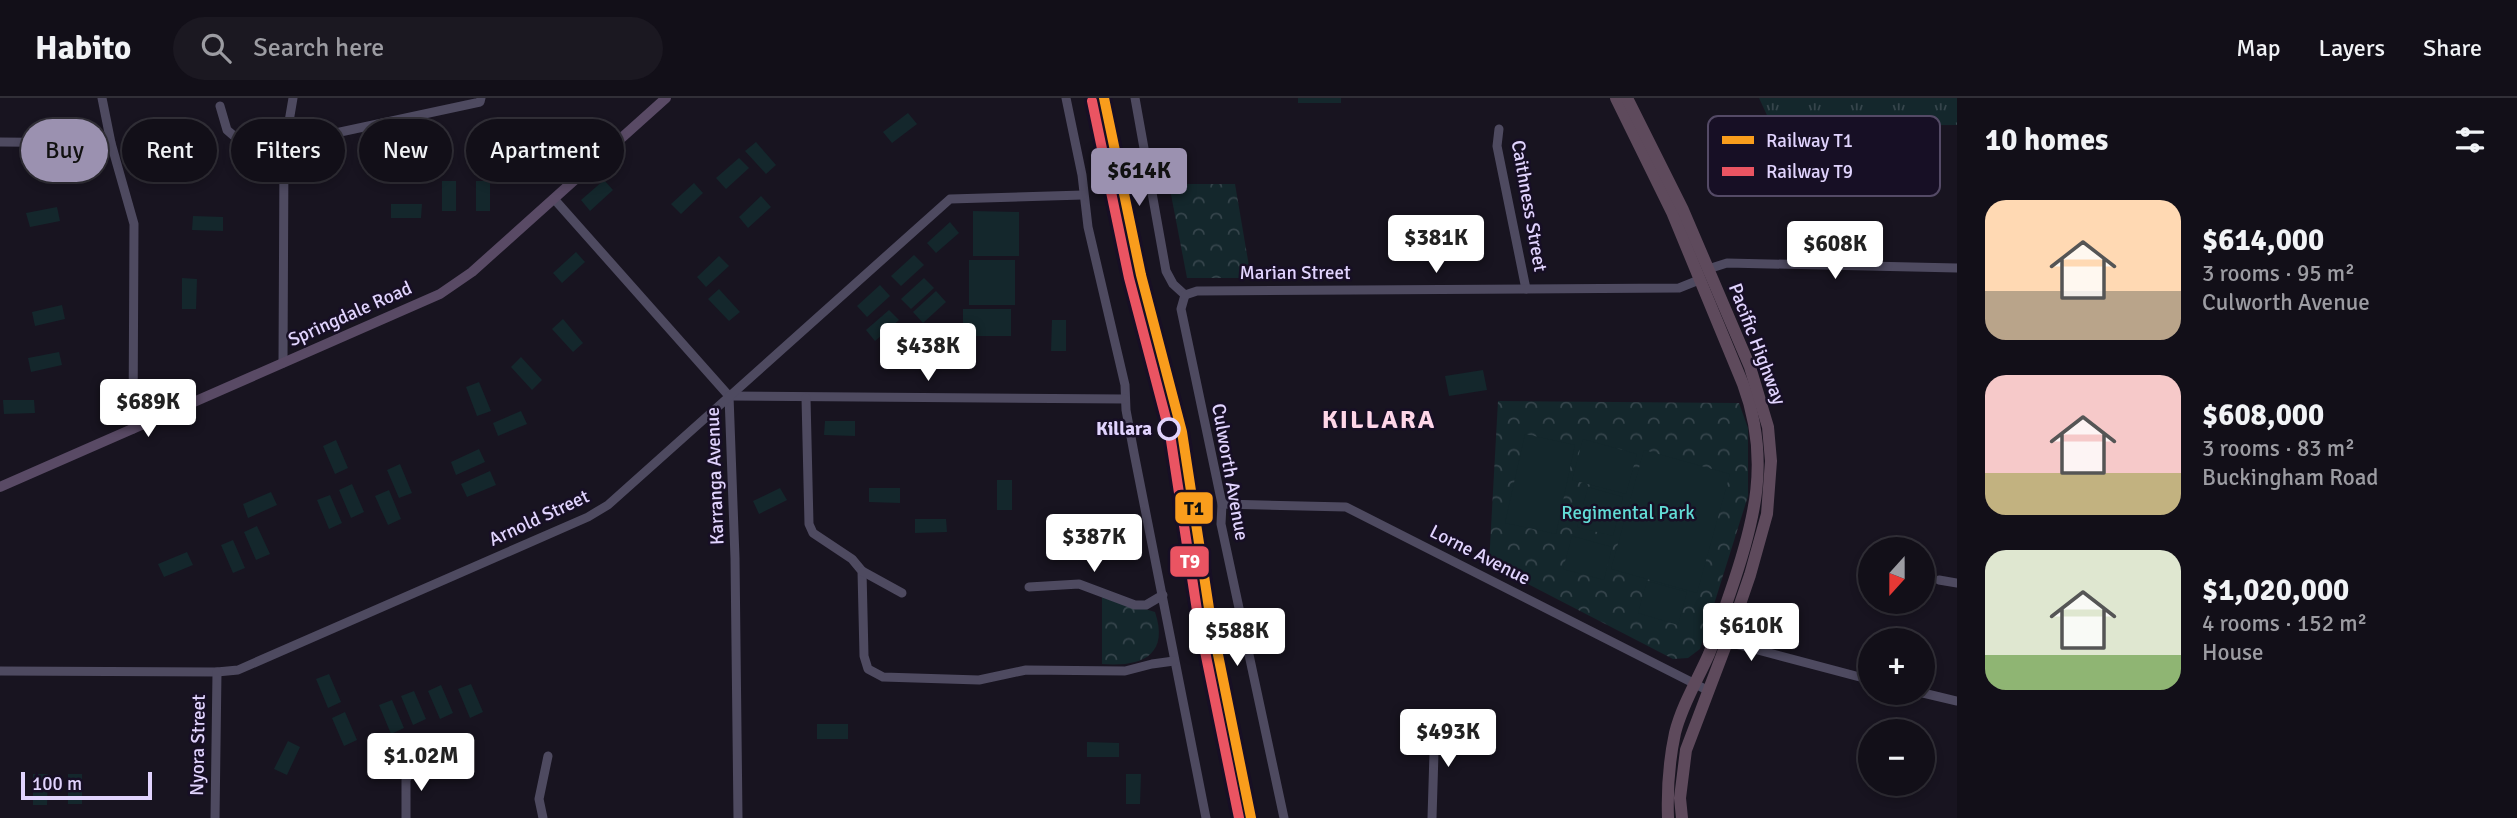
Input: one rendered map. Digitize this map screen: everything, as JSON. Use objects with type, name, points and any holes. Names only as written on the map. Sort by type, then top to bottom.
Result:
[{"type":"highway","name":"Pacific Highway","points":[[1616,98],[1672,212],[1749,400],[1759,461],[1755,512],[1709,691],[1686,750],[1682,781],[1682,818]]},
{"type":"highway","name":"Pacific Highway","points":[[1627,98],[1683,210],[1750,367],[1768,427],[1771,461],[1767,514],[1743,598],[1679,720],[1669,777],[1668,818]]},
{"type":"main road","name":"Springdale Road","points":[[0,487],[440,294],[472,272],[666,98]]},
{"type":"street","points":[[102,98],[111,143],[134,223],[133,429]]},
{"type":"street","points":[[289,119],[293,98]]},
{"type":"street","points":[[345,131],[480,102],[481,98]]},
{"type":"street","points":[[1066,98],[1082,175],[1083,195],[1125,385],[1134,453],[1206,818]]},
{"type":"street","points":[[1135,98],[1166,271],[1172,285],[1185,295]]},
{"type":"street","points":[[220,106],[227,130],[231,133]]},
{"type":"street","name":"Caithness Street","points":[[1499,129],[1497,146],[1526,289]]},
{"type":"street","points":[[0,142],[111,143]]},
{"type":"street","points":[[283,363],[284,182]]},
{"type":"street","name":"Arnold Street","points":[[0,671],[238,670],[589,517],[608,505],[950,199],[1083,195]]},
{"type":"street","name":"Karranga Avenue","points":[[555,200],[729,396],[735,558],[738,818]]},
{"type":"street","points":[[1708,269],[1727,263],[1957,268]]},
{"type":"street","name":"Marian Street","points":[[1185,295],[1197,291],[1679,288],[1699,280]]},
{"type":"street","name":"Culworth Avenue","points":[[1185,295],[1181,309],[1222,504],[1221,524],[1284,818]]},
{"type":"street","points":[[729,396],[1125,400]]},
{"type":"street","points":[[807,398],[809,524],[813,533],[852,559],[862,571],[902,593]]},
{"type":"street","name":"Lorne Avenue","points":[[1222,504],[1346,507],[1709,691]]},
{"type":"street","points":[[862,571],[865,663],[868,669],[883,677],[979,680],[1026,670],[1125,671],[1174,661]]},
{"type":"street","points":[[1939,580],[1957,583]]},
{"type":"street","points":[[1029,587],[1079,584],[1135,605],[1146,605],[1163,595]]},
{"type":"street","points":[[1721,640],[1858,677]]},
{"type":"street","name":"Nyora Street","points":[[215,818],[217,672]]},
{"type":"street","points":[[1935,696],[1957,701]]},
{"type":"street","points":[[1432,818],[1435,720]]},
{"type":"street","points":[[543,818],[539,799],[548,757]]},
{"type":"street","points":[[406,818],[406,780],[414,763]]},
{"type":"green space","points":[[1298,98],[1341,98],[1341,103],[1298,103]]},
{"type":"green space","points":[[1759,98],[1957,98],[1957,125],[1940,125],[1940,116],[1767,116]]},
{"type":"green space","points":[[908,113],[917,124],[892,143],[883,132]]},
{"type":"green space","points":[[756,142],[776,165],[766,174],[745,151]]},
{"type":"green space","points":[[739,158],[749,168],[726,189],[716,178]]},
{"type":"green space","points":[[456,181],[456,211],[442,211],[442,182]]},
{"type":"green space","points":[[476,182],[490,182],[490,211],[476,211]]},
{"type":"green space","points":[[602,182],[606,182],[613,190],[590,211],[581,200]]},
{"type":"green space","points":[[694,183],[703,193],[681,214],[671,204]]},
{"type":"green space","points":[[1169,184],[1235,184],[1251,278],[1187,278]]},
{"type":"green space","points":[[761,196],[771,207],[748,228],[739,217]]},
{"type":"green space","points":[[391,204],[422,204],[421,218],[391,218]]},
{"type":"green space","points":[[57,207],[60,221],[30,227],[26,213]]},
{"type":"green space","points":[[973,211],[1019,212],[1019,256],[973,256]]},
{"type":"green space","points":[[193,216],[223,217],[223,231],[192,230]]},
{"type":"green space","points":[[950,222],[959,233],[936,253],[927,243]]},
{"type":"green space","points":[[576,252],[585,262],[562,283],[553,273]]},
{"type":"green space","points":[[914,255],[924,265],[901,286],[891,276]]},
{"type":"green space","points":[[719,256],[729,266],[706,287],[697,277]]},
{"type":"green space","points":[[969,260],[1015,260],[1015,305],[969,305]]},
{"type":"green space","points":[[182,278],[197,279],[196,309],[182,309]]},
{"type":"green space","points":[[924,278],[934,288],[911,309],[901,299]]},
{"type":"green space","points":[[880,285],[890,296],[867,317],[857,306]]},
{"type":"green space","points":[[719,289],[740,312],[729,321],[708,299]]},
{"type":"green space","points":[[936,291],[946,302],[923,323],[913,312]]},
{"type":"green space","points":[[62,305],[65,319],[35,326],[32,312]]},
{"type":"green space","points":[[963,309],[1011,309],[1011,336],[963,336]]},
{"type":"green space","points":[[889,310],[899,320],[875,341],[866,330]]},
{"type":"green space","points":[[563,319],[583,343],[573,352],[552,329]]},
{"type":"green space","points":[[1052,320],[1066,320],[1066,351],[1051,351]]},
{"type":"green space","points":[[59,352],[62,365],[31,372],[28,358]]},
{"type":"green space","points":[[521,357],[542,380],[532,390],[511,367]]},
{"type":"green space","points":[[1483,370],[1487,390],[1449,396],[1445,376]]},
{"type":"green space","points":[[479,382],[491,411],[477,416],[466,387]]},
{"type":"green space","points":[[3,400],[34,400],[35,413],[4,414]]},
{"type":"green space","name":"Regimental Park","points":[[1498,401],[1739,403],[1748,428],[1748,496],[1700,649],[1688,658],[1673,659],[1489,564]]},
{"type":"green space","points":[[521,411],[527,424],[498,436],[493,423]]},
{"type":"green space","points":[[825,421],[855,421],[855,436],[824,435]]},
{"type":"green space","points":[[1525,434],[1575,445],[1556,534],[1505,523]]},
{"type":"green space","points":[[1583,439],[1637,454],[1626,494],[1572,480]]},
{"type":"green space","points":[[336,440],[348,468],[335,474],[323,446]]},
{"type":"green space","points":[[479,449],[485,462],[456,475],[451,462]]},
{"type":"green space","points":[[1644,450],[1730,474],[1697,593],[1611,569]]},
{"type":"green space","points":[[400,464],[412,493],[399,498],[387,470]]},
{"type":"green space","points":[[490,471],[496,485],[467,497],[461,484]]},
{"type":"green space","points":[[997,480],[1012,480],[1012,510],[997,510]]},
{"type":"green space","points":[[352,484],[364,512],[351,518],[339,490]]},
{"type":"green space","points":[[1588,487],[1623,497],[1613,536],[1577,527]]},
{"type":"green space","points":[[780,488],[787,500],[759,514],[753,501]]},
{"type":"green space","points":[[869,488],[900,488],[900,503],[869,502]]},
{"type":"green space","points":[[389,490],[401,519],[388,525],[375,496]]},
{"type":"green space","points":[[271,492],[277,505],[248,518],[243,504]]},
{"type":"green space","points":[[330,495],[342,523],[329,529],[317,500]]},
{"type":"green space","points":[[915,519],[946,519],[947,532],[915,533]]},
{"type":"green space","points":[[257,526],[270,554],[256,560],[244,532]]},
{"type":"green space","points":[[1572,536],[1612,547],[1604,580],[1563,569]]},
{"type":"green space","points":[[233,540],[245,568],[233,573],[221,545]]},
{"type":"green space","points":[[187,552],[193,565],[164,577],[158,564]]},
{"type":"green space","points":[[1647,581],[1687,592],[1678,625],[1638,613]]},
{"type":"green space","points":[[1102,596],[1155,612],[1159,627],[1158,640],[1155,649],[1148,656],[1128,663],[1102,664]]},
{"type":"green space","points":[[329,674],[341,702],[328,708],[316,679]]},
{"type":"green space","points":[[471,684],[483,712],[470,718],[458,689]]},
{"type":"green space","points":[[441,685],[453,713],[440,719],[428,691]]},
{"type":"green space","points":[[414,691],[426,719],[413,725],[401,696]]},
{"type":"green space","points":[[392,700],[404,728],[391,734],[379,705]]},
{"type":"green space","points":[[345,712],[357,740],[344,746],[332,718]]},
{"type":"green space","points":[[817,724],[848,724],[848,739],[817,739]]},
{"type":"green space","points":[[288,741],[300,747],[287,775],[274,769]]},
{"type":"green space","points":[[1087,742],[1119,743],[1119,757],[1087,757]]},
{"type":"green space","points":[[33,774],[48,774],[47,805],[33,805]]},
{"type":"green space","points":[[68,774],[82,774],[82,804],[68,804]]},
{"type":"green space","points":[[1126,774],[1141,774],[1140,804],[1126,804]]},
{"type":"rail line","name":"T1","points":[[1104,98],[1141,275],[1182,432],[1210,615],[1251,818]]},
{"type":"rail line","name":"T9","points":[[1092,101],[1129,278],[1170,434],[1198,617],[1239,818]]},
{"type":"place","name":"Killara","points":[[1169,429]]},
{"type":"district","name":"KILLARA","points":[[1379,420]]}]
